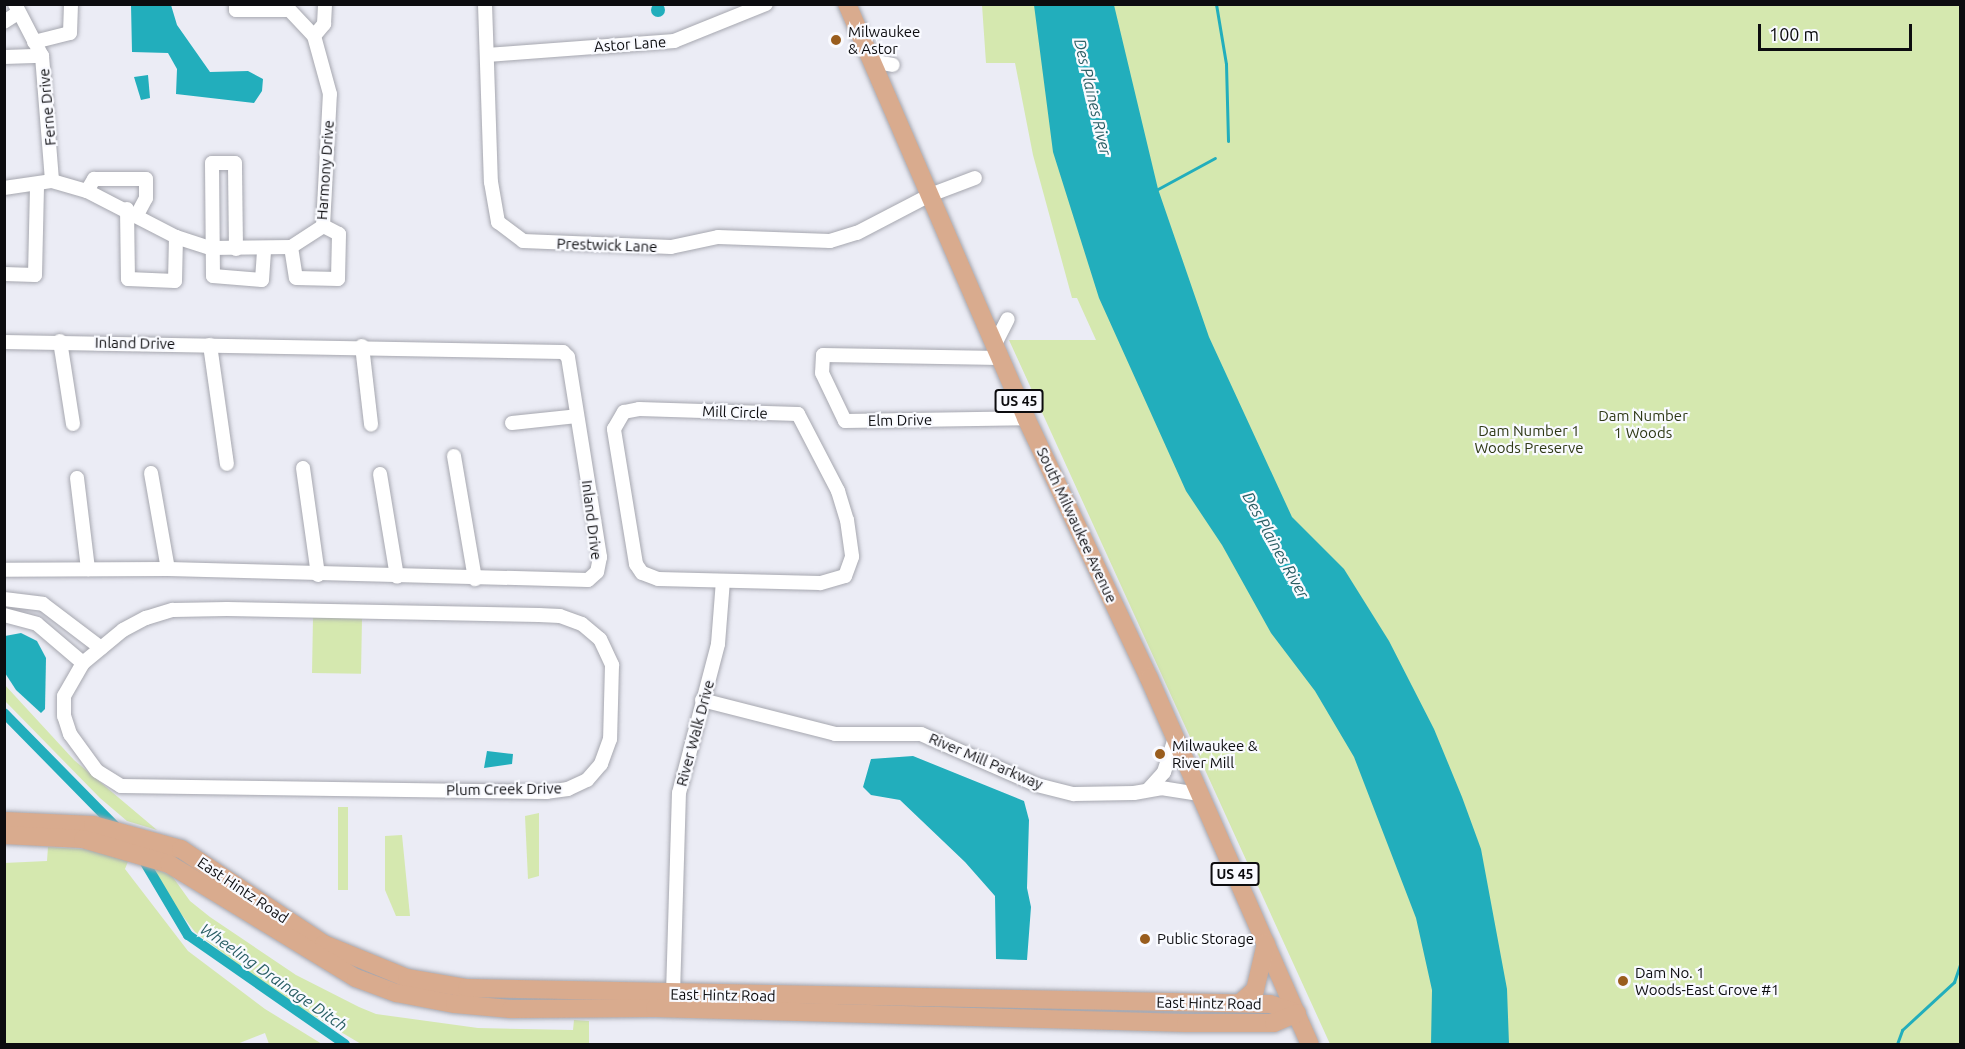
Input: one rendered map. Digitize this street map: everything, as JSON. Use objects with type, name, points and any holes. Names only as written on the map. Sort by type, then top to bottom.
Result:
[{"type":"main road","name":"South Milwaukee Avenue","points":[[847,4],[1026,418],[1175,738],[1310,1044]]},
{"type":"main road","name":"East Hintz Road","points":[[4,821],[88,832],[181,849],[324,944],[407,978],[467,988],[673,994],[1239,1003],[1270,1004],[1297,1013]]},
{"type":"main road","name":"East Hintz Road","points":[[4,835],[88,832],[169,864],[356,978],[396,993],[455,1004],[511,1009],[655,1008],[1186,1023],[1274,1023],[1297,1013]]},
{"type":"main road","points":[[1239,1003],[1255,990],[1266,943]]},
{"type":"street","points":[[34,42],[70,33],[71,4]]},
{"type":"street","points":[[236,4],[236,10],[286,8]]},
{"type":"street","points":[[314,36],[324,24],[325,4]]},
{"type":"street","name":"Prestwick Lane","points":[[485,4],[491,182],[498,222],[523,241],[671,248],[718,237],[830,241],[857,233],[930,195],[975,178]]},
{"type":"street","name":"Astor Lane","points":[[487,55],[674,41],[766,4]]},
{"type":"street","name":"Harmony Drive","points":[[52,181],[87,191],[132,212],[176,237],[210,249],[264,250],[291,247],[323,226],[330,94],[314,36],[286,8]]},
{"type":"street","points":[[4,22],[16,9]]},
{"type":"street","name":"Ferne Drive","points":[[16,9],[42,56],[52,181]]},
{"type":"street","points":[[4,57],[42,56]]},
{"type":"street","points":[[871,61],[893,65]]},
{"type":"street","points":[[236,249],[235,163],[212,163],[210,249],[213,276],[262,280],[264,250]]},
{"type":"street","points":[[87,191],[94,179],[146,179],[146,198],[132,212],[128,279],[175,281],[176,237]]},
{"type":"street","points":[[4,188],[52,181]]},
{"type":"street","points":[[4,274],[35,275],[37,185]]},
{"type":"street","points":[[291,247],[296,278],[338,279],[339,234],[323,226]]},
{"type":"street","points":[[997,352],[1008,319]]},
{"type":"street","points":[[60,341],[73,424]]},
{"type":"street","name":"Inland Drive","points":[[4,342],[362,346],[563,352],[568,357],[600,557],[597,572],[588,580],[318,575],[168,569],[4,570]]},
{"type":"street","points":[[210,345],[227,464]]},
{"type":"street","points":[[362,346],[371,424]]},
{"type":"street","name":"Elm Drive","points":[[997,352],[823,355],[822,373],[844,421],[1026,418]]},
{"type":"street","name":"Mill Circle","points":[[639,409],[798,414],[801,418],[838,491],[847,520],[850,569],[839,580],[828,582],[723,581],[651,578],[636,564],[614,429],[624,412],[639,409]]},
{"type":"street","points":[[512,423],[577,416]]},
{"type":"street","points":[[454,456],[475,579]]},
{"type":"street","points":[[303,468],[318,575]]},
{"type":"street","points":[[151,473],[168,569]]},
{"type":"street","points":[[380,474],[397,577]]},
{"type":"street","points":[[77,478],[88,569]]},
{"type":"street","name":"River Walk Drive","points":[[673,994],[679,793],[717,644],[723,581]]},
{"type":"street","points":[[4,599],[44,604],[101,648]]},
{"type":"street","name":"Plum Creek Drive","points":[[173,610],[560,616],[582,624],[600,639],[612,665],[610,739],[601,764],[587,780],[568,789],[547,792],[121,786],[97,771],[82,754],[64,716],[64,696],[83,663],[138,622],[173,610]]},
{"type":"street","points":[[4,615],[37,624],[83,663]]},
{"type":"street","name":"River Mill Parkway","points":[[702,699],[835,734],[921,734],[1037,784],[1074,794],[1148,790],[1200,794]]},
{"type":"street","points":[[1148,790],[1164,772],[1175,738]]},
{"type":"green space","name":"Dam Number 1 Woods Preserve","points":[[982,5],[1960,5],[1960,1044],[1330,1044],[1009,340],[1096,340],[1077,298],[1072,298],[1033,155],[1015,63],[986,63]]},
{"type":"green space","points":[[313,617],[362,618],[361,674],[312,673]]},
{"type":"green space","points":[[4,684],[74,760],[157,830],[127,821],[100,798],[5,701]]},
{"type":"green space","points":[[338,807],[348,807],[348,890],[338,890]]},
{"type":"green space","points":[[539,813],[539,876],[528,879],[525,816]]},
{"type":"green space","points":[[402,835],[410,916],[396,916],[385,890],[385,836]]},
{"type":"green space","points":[[48,847],[97,850],[129,859],[125,869],[188,951],[265,1009],[322,1044],[269,1044],[265,1033],[237,1044],[5,1044],[4,863],[47,861]]},
{"type":"green space","points":[[154,868],[172,876],[190,901],[210,917],[296,975],[376,1014],[478,1028],[573,1030],[574,1020],[589,1021],[589,1044],[361,1044],[279,995],[195,932],[171,901]]},
{"type":"water","points":[[658,3],[663,5],[665,10],[663,15],[658,17],[653,15],[651,10],[653,5]]},
{"type":"water","points":[[131,5],[171,5],[177,25],[210,72],[248,71],[263,79],[262,91],[254,103],[176,94],[177,69],[168,53],[132,52]]},
{"type":"water","name":"Des Plaines River","points":[[1034,5],[1114,5],[1158,189],[1209,337],[1292,517],[1344,569],[1389,641],[1434,729],[1462,797],[1481,849],[1507,989],[1509,1044],[1431,1044],[1432,990],[1416,918],[1354,757],[1315,691],[1271,633],[1222,545],[1186,491],[1099,298],[1053,152]]},
{"type":"water","points":[[148,75],[150,98],[141,100],[134,77]]},
{"type":"water","points":[[21,633],[37,641],[46,658],[45,709],[41,713],[16,690],[5,673],[5,636]]},
{"type":"water","points":[[487,751],[513,754],[512,764],[484,768]]},
{"type":"water","points":[[913,756],[1024,801],[1029,820],[1027,888],[1031,907],[1027,960],[996,959],[995,896],[965,862],[900,800],[871,795],[863,787],[871,759]]},
{"type":"waterway","points":[[1216,4],[1226,64],[1228,141]]},
{"type":"waterway","points":[[1156,190],[1215,158]]},
{"type":"waterway","name":"Wheeling Drainage Ditch","points":[[4,713],[120,831]]},
{"type":"waterway","name":"Wheeling Drainage Ditch","points":[[141,856],[188,935],[345,1044]]},
{"type":"waterway","points":[[1897,1044],[1902,1030],[1954,982],[1960,965]]},
{"type":"place","name":"Milwaukee & Astor","points":[[836,40]]},
{"type":"place","name":"Milwaukee & River Mill","points":[[1160,754]]},
{"type":"place","name":"Public Storage","points":[[1145,939]]},
{"type":"place","name":"Dam No. 1 Woods-East Grove #1","points":[[1623,981]]},
{"type":"park label","name":"Dam Number 1 Woods","points":[[1643,424]]}]
